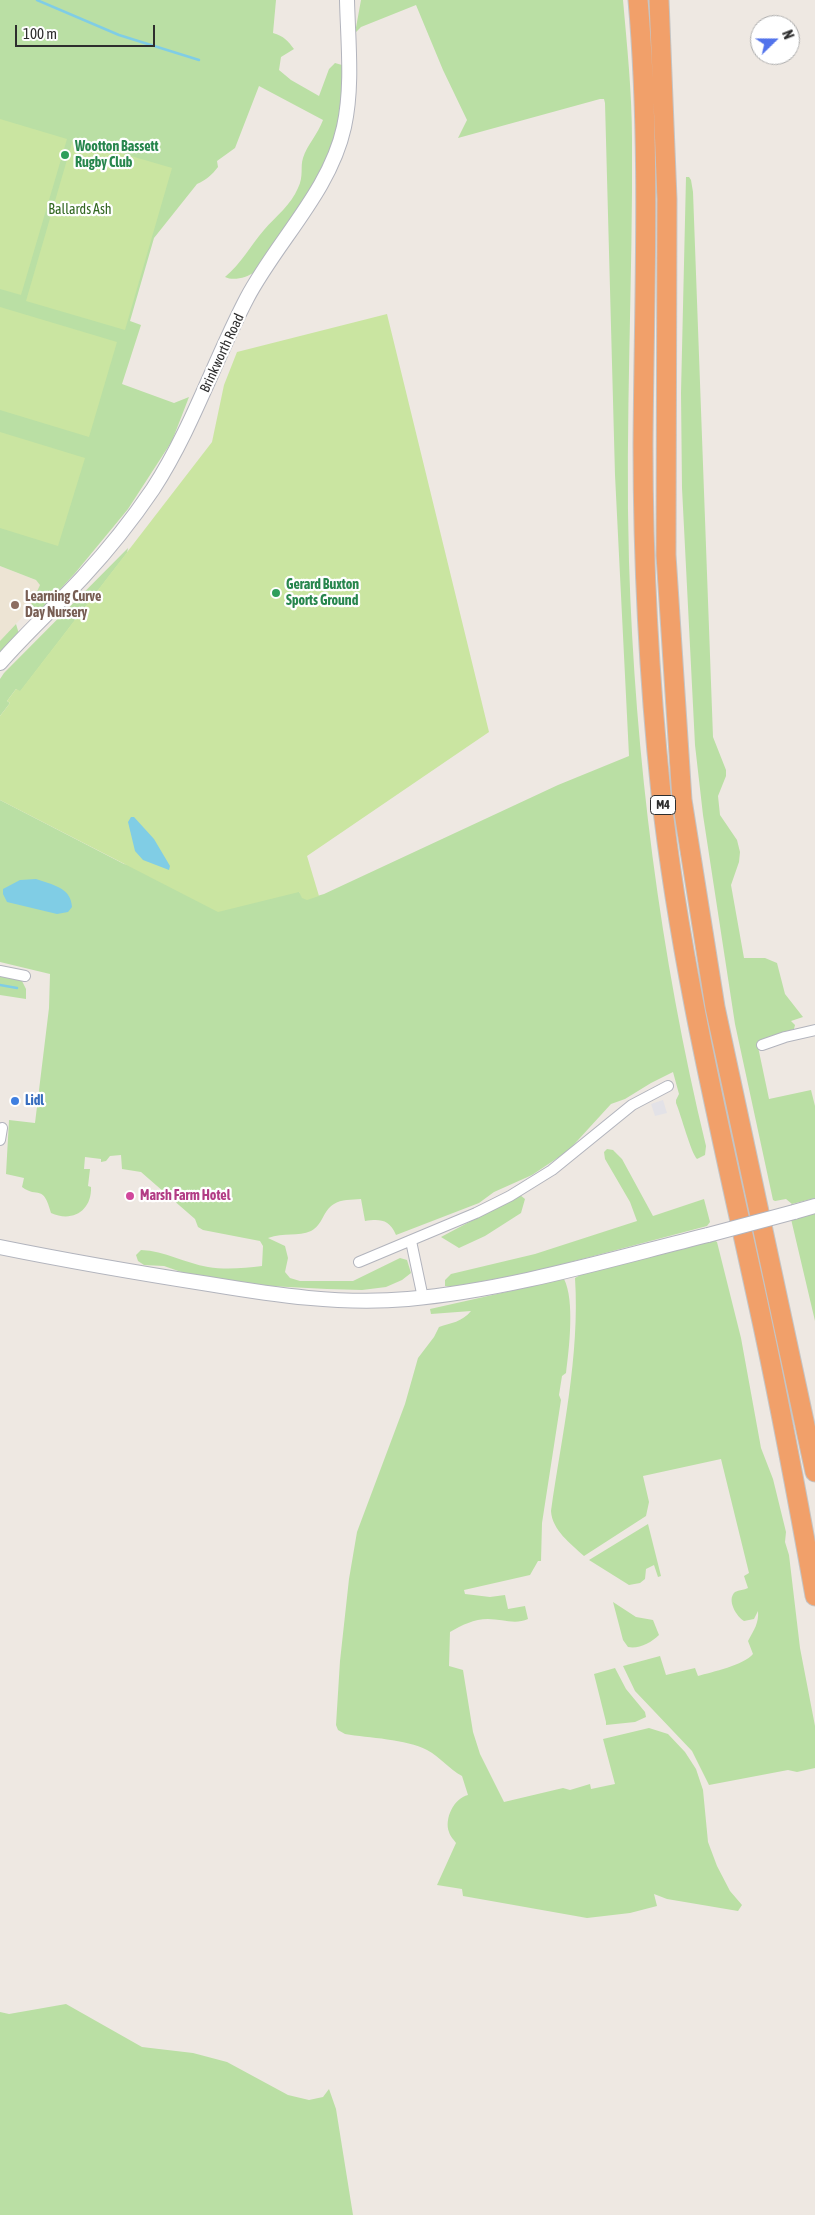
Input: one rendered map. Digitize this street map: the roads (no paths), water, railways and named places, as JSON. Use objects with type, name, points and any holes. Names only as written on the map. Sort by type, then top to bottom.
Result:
[{"type":"highway","name":"M4","points":[[638,0],[645,186],[643,451],[645,567],[649,644],[662,794],[673,882],[693,1003],[783,1418],[815,1596]]},
{"type":"highway","name":"M4","points":[[659,0],[667,199],[666,555],[682,800],[717,1017],[815,1472]]},
{"type":"street","name":"Brinkworth Road","points":[[0,664],[96,562],[124,529],[153,489],[195,412],[247,298],[324,178],[338,149],[347,113],[349,80],[347,0]]},
{"type":"street","points":[[0,971],[25,976]]},
{"type":"street","points":[[762,1045],[815,1030]]},
{"type":"street","points":[[359,1262],[484,1209],[535,1182],[632,1106],[668,1086]]},
{"type":"street","points":[[0,1140],[2,1128]]},
{"type":"street","points":[[0,1247],[175,1279],[298,1298],[381,1301],[423,1298],[545,1275],[708,1235],[815,1206]]},
{"type":"street","points":[[410,1241],[423,1298]]},
{"type":"water","points":[[131,817],[134,817],[154,839],[170,866],[169,870],[143,860],[135,851],[128,822]]},
{"type":"water","points":[[36,879],[60,888],[68,895],[72,907],[68,912],[57,914],[7,902],[3,889],[20,880]]},
{"type":"waterway","points":[[37,0],[119,35],[199,60]]},
{"type":"waterway","points":[[0,985],[17,988]]},
{"type":"place","name":"Wootton Bassett Rugby Club","points":[[65,155]]},
{"type":"place","name":"Gerard Buxton Sports Ground","points":[[276,593]]},
{"type":"place","name":"Learning Curve Day Nursery","points":[[15,605]]},
{"type":"place","name":"Lidl","points":[[15,1101]]},
{"type":"place","name":"Marsh Farm Hotel","points":[[130,1196]]},
{"type":"park label","name":"Ballards Ash","points":[[80,210]]}]
